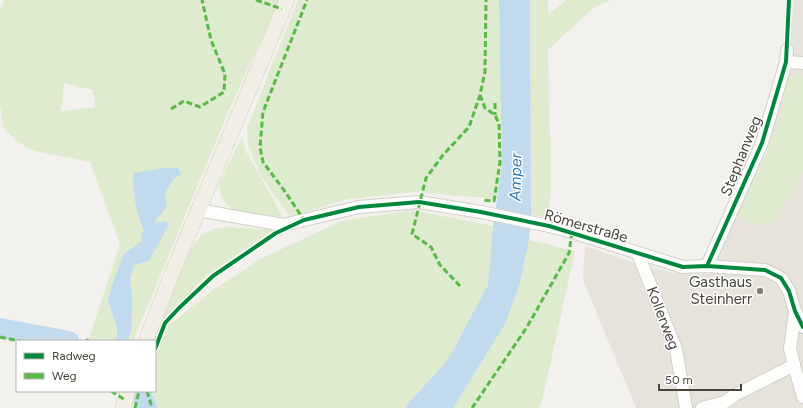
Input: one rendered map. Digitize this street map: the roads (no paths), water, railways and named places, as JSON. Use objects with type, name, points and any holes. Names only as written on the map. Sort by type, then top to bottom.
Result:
[{"type":"main road","points":[[146,340],[198,210],[287,0]]},
{"type":"main road","points":[[123,408],[128,392]]},
{"type":"street","name":"Stephanweg","points":[[707,266],[762,143],[786,56],[803,63]]},
{"type":"street","name":"Römerstraße","points":[[198,210],[283,225],[360,207],[419,202],[488,214],[549,226],[682,267],[707,266],[765,270],[781,278],[789,291],[795,311],[803,328]]},
{"type":"street","name":"Kollerweg","points":[[638,254],[676,349],[686,408]]},
{"type":"street","points":[[795,311],[790,349],[803,397]]},
{"type":"street","points":[[702,408],[725,402],[735,395],[794,365]]},
{"type":"water","name":"Amper","points":[[499,0],[530,0],[531,214],[529,240],[520,283],[505,324],[453,408],[406,408],[410,401],[447,361],[488,285],[493,226],[502,166]]},
{"type":"water","points":[[164,168],[178,168],[181,174],[173,180],[165,193],[167,204],[163,212],[156,219],[156,223],[164,221],[169,224],[149,261],[134,265],[130,279],[132,301],[131,330],[128,340],[114,340],[117,338],[117,327],[108,301],[114,279],[124,254],[142,241],[141,235],[144,231],[136,202],[133,173]]},
{"type":"waterway","points":[[0,328],[64,340]]},
{"type":"waterway","points":[[140,392],[147,408]]},
{"type":"place","name":"Gasthaus Steinherr","points":[[760,291]]}]
